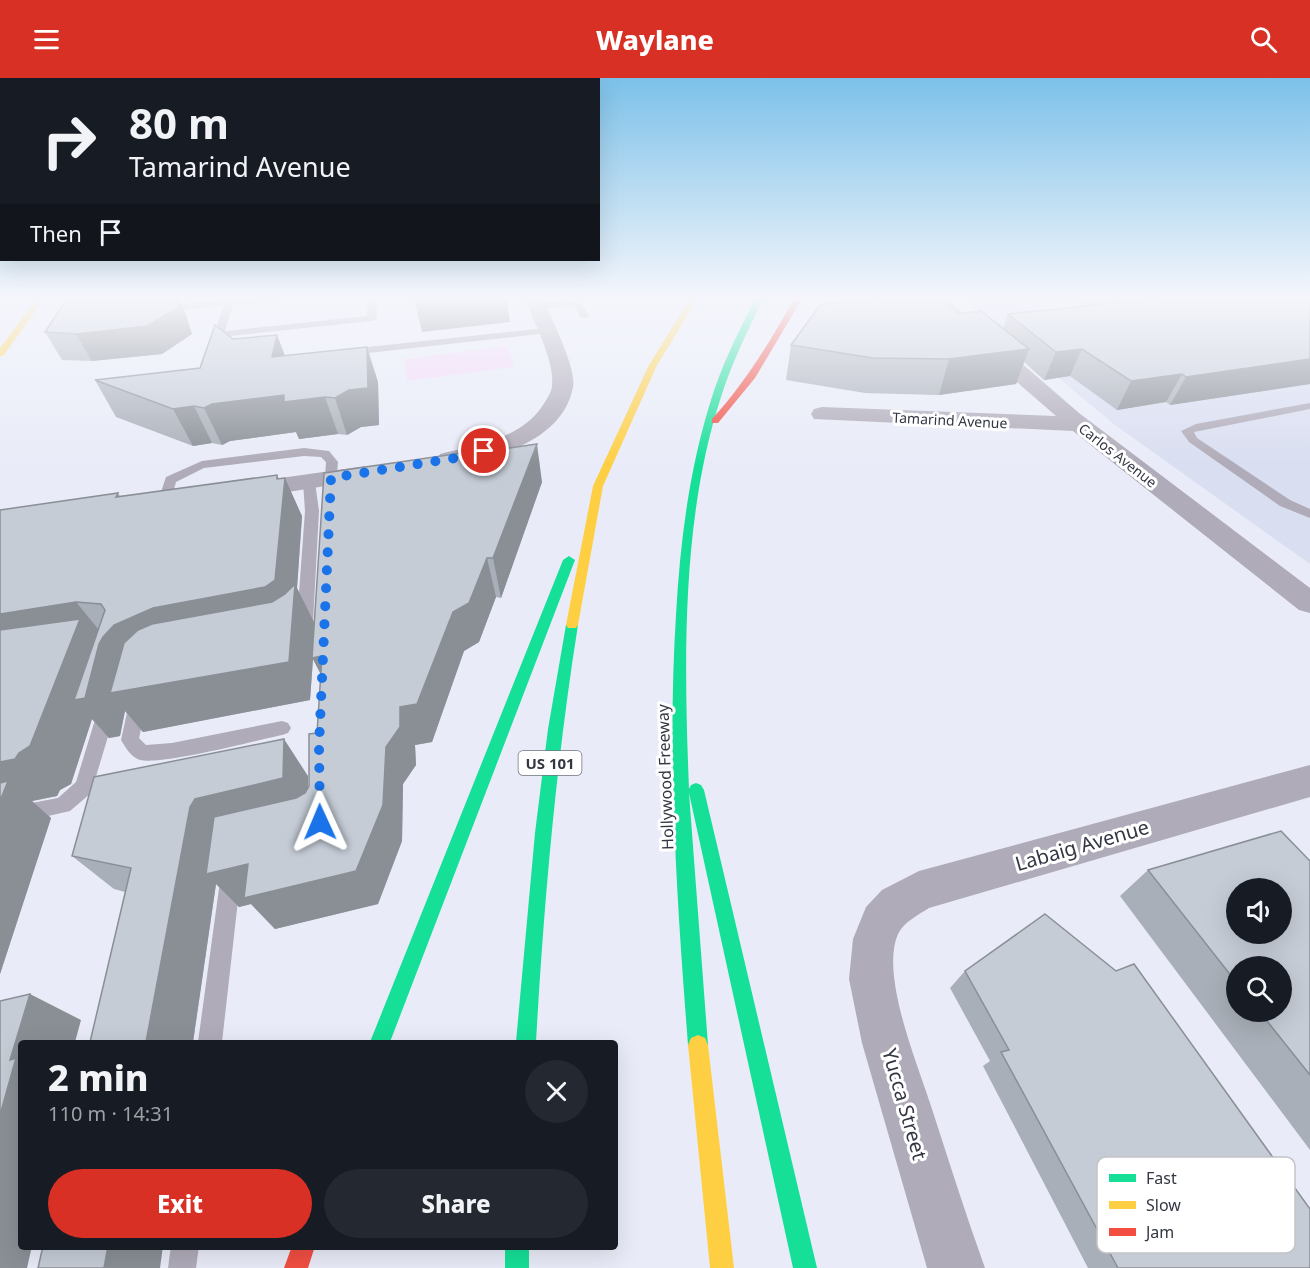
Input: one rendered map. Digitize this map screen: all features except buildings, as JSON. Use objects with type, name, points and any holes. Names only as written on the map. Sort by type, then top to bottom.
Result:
[{"type":"main road","name":"US 101","points":[[526,1040],[535,894],[556,713],[598,486],[661,353]]},
{"type":"main road","name":"Hollywood Freeway","points":[[722,1268],[708,1162],[685,890],[678,716],[683,591],[692,498],[707,428],[724,373],[734,353]]},
{"type":"main road","points":[[707,428],[732,404],[768,353]]},
{"type":"main road","points":[[381,1040],[598,486]]},
{"type":"main road","points":[[678,716],[805,1268]]},
{"type":"main road","points":[[296,1268],[303,1250]]},
{"type":"main road","points":[[517,1250],[517,1268]]},
{"type":"street","points":[[429,463],[468,456],[527,435],[542,423],[552,411],[563,385],[554,353]]},
{"type":"street","name":"Carlos Avenue","points":[[1000,353],[1078,424],[1310,603]]},
{"type":"street","name":"Tamarind Avenue","points":[[822,414],[1078,424]]},
{"type":"street","points":[[220,495],[386,470]]},
{"type":"street","name":"Labaig Avenue","points":[[875,938],[889,909],[919,891],[1310,781]]},
{"type":"street","name":"Yucca Street","points":[[875,938],[871,972],[877,1009],[940,1223],[956,1268]]},
{"type":"lane","points":[[1310,406],[1196,427],[1187,431],[1193,440],[1285,503],[1310,514]]},
{"type":"lane","points":[[164,504],[170,480],[202,465],[304,452],[325,454],[332,462],[320,480],[312,511],[305,622],[292,633]]},
{"type":"lane","points":[[320,480],[327,556]]},
{"type":"lane","points":[[142,688],[130,740],[142,753],[172,750],[282,728]]},
{"type":"lane","points":[[0,818],[63,805],[84,788],[113,692]]},
{"type":"lane","points":[[210,1040],[233,855]]},
{"type":"lane","points":[[182,1268],[184,1250]]},
{"type":"shaded area","points":[[456,353],[509,353],[514,367],[407,381],[405,359]]},
{"type":"shaded area","points":[[1028,353],[1310,353],[1310,564],[1115,425]]},
{"type":"traffic: fast","points":[[698,1045],[681,805],[679,709],[683,599],[688,536],[703,444],[715,399],[733,353]]},
{"type":"traffic: fast","points":[[381,1040],[569,560]]},
{"type":"traffic: fast","points":[[526,1040],[543,833],[572,625]]},
{"type":"traffic: fast","points":[[696,790],[805,1268]]},
{"type":"traffic: fast","points":[[517,1250],[517,1268]]},
{"type":"traffic: slow","points":[[572,625],[598,486],[661,353]]},
{"type":"traffic: slow","points":[[698,1045],[722,1268]]},
{"type":"traffic: jam","points":[[715,421],[740,393],[767,353]]},
{"type":"traffic: jam","points":[[296,1268],[303,1250]]},
{"type":"route","points":[[320,822],[319,746],[331,478],[419,465],[484,451]]}]
